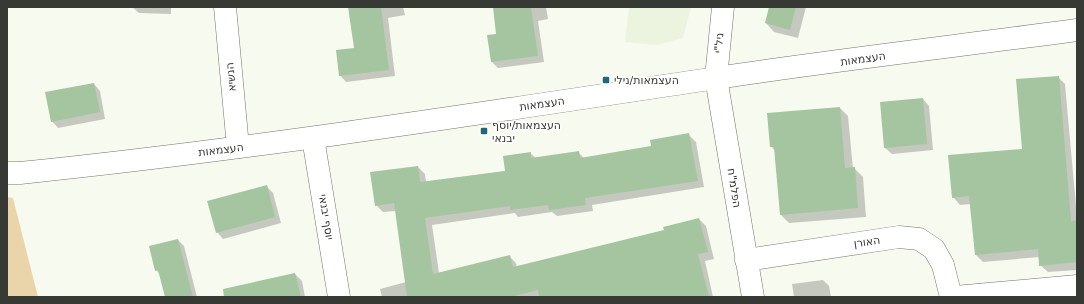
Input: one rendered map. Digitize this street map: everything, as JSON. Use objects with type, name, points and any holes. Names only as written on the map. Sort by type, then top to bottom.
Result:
[{"type":"street","name":"הנשיא","points":[[225,7],[238,147]]},
{"type":"street","name":"ניל\"י","points":[[716,78],[723,7]]},
{"type":"street","name":"העצמאות","points":[[7,173],[20,173],[124,162],[314,138],[716,78],[1077,30]]},
{"type":"street","name":"הפלמ\"ח","points":[[716,78],[753,297]]},
{"type":"street","name":"יוסף יבנאי","points":[[314,138],[339,297]]},
{"type":"street","name":"האורן","points":[[746,260],[899,237],[919,239],[934,249],[943,265],[951,297]]},
{"type":"street","points":[[955,297],[1077,286]]},
{"type":"shaded area","points":[[629,7],[691,7],[683,38],[657,45],[625,42]]},
{"type":"shaded area","points":[[7,197],[13,198],[38,297],[7,297]]},
{"type":"building","points":[[348,7],[381,7],[389,70],[339,76],[336,50],[354,48]]},
{"type":"building","points":[[493,7],[531,7],[538,56],[491,62],[487,35],[496,34]]},
{"type":"building","points":[[769,7],[796,7],[790,30],[765,23]]},
{"type":"building","points":[[1059,76],[1071,221],[1077,220],[1077,262],[1039,266],[1038,249],[975,255],[969,196],[952,198],[948,155],[1022,149],[1016,79]]},
{"type":"building","points":[[94,83],[100,112],[51,122],[45,92]]},
{"type":"building","points":[[923,98],[927,144],[884,148],[880,102]]},
{"type":"building","points":[[840,107],[845,168],[855,167],[858,208],[780,215],[774,147],[770,147],[767,113]]},
{"type":"building","points":[[689,133],[698,181],[585,198],[586,205],[549,210],[548,205],[510,210],[510,206],[425,218],[433,274],[510,255],[513,267],[664,230],[663,227],[699,218],[708,252],[698,254],[709,297],[539,297],[538,290],[510,297],[407,297],[394,203],[375,206],[370,172],[418,166],[420,182],[505,171],[503,156],[531,152],[531,158],[579,151],[580,158],[651,146],[650,140]]},
{"type":"building","points":[[267,185],[275,217],[216,233],[207,201]]},
{"type":"building","points":[[178,239],[193,297],[165,297],[158,270],[155,271],[149,246]]},
{"type":"building","points":[[295,273],[301,297],[224,297],[223,289]]},
{"type":"place","name":"העצמאות/נילי","points":[[606,80]]},
{"type":"place","name":"העצמאות/יוסף יבנאי","points":[[484,131]]}]
